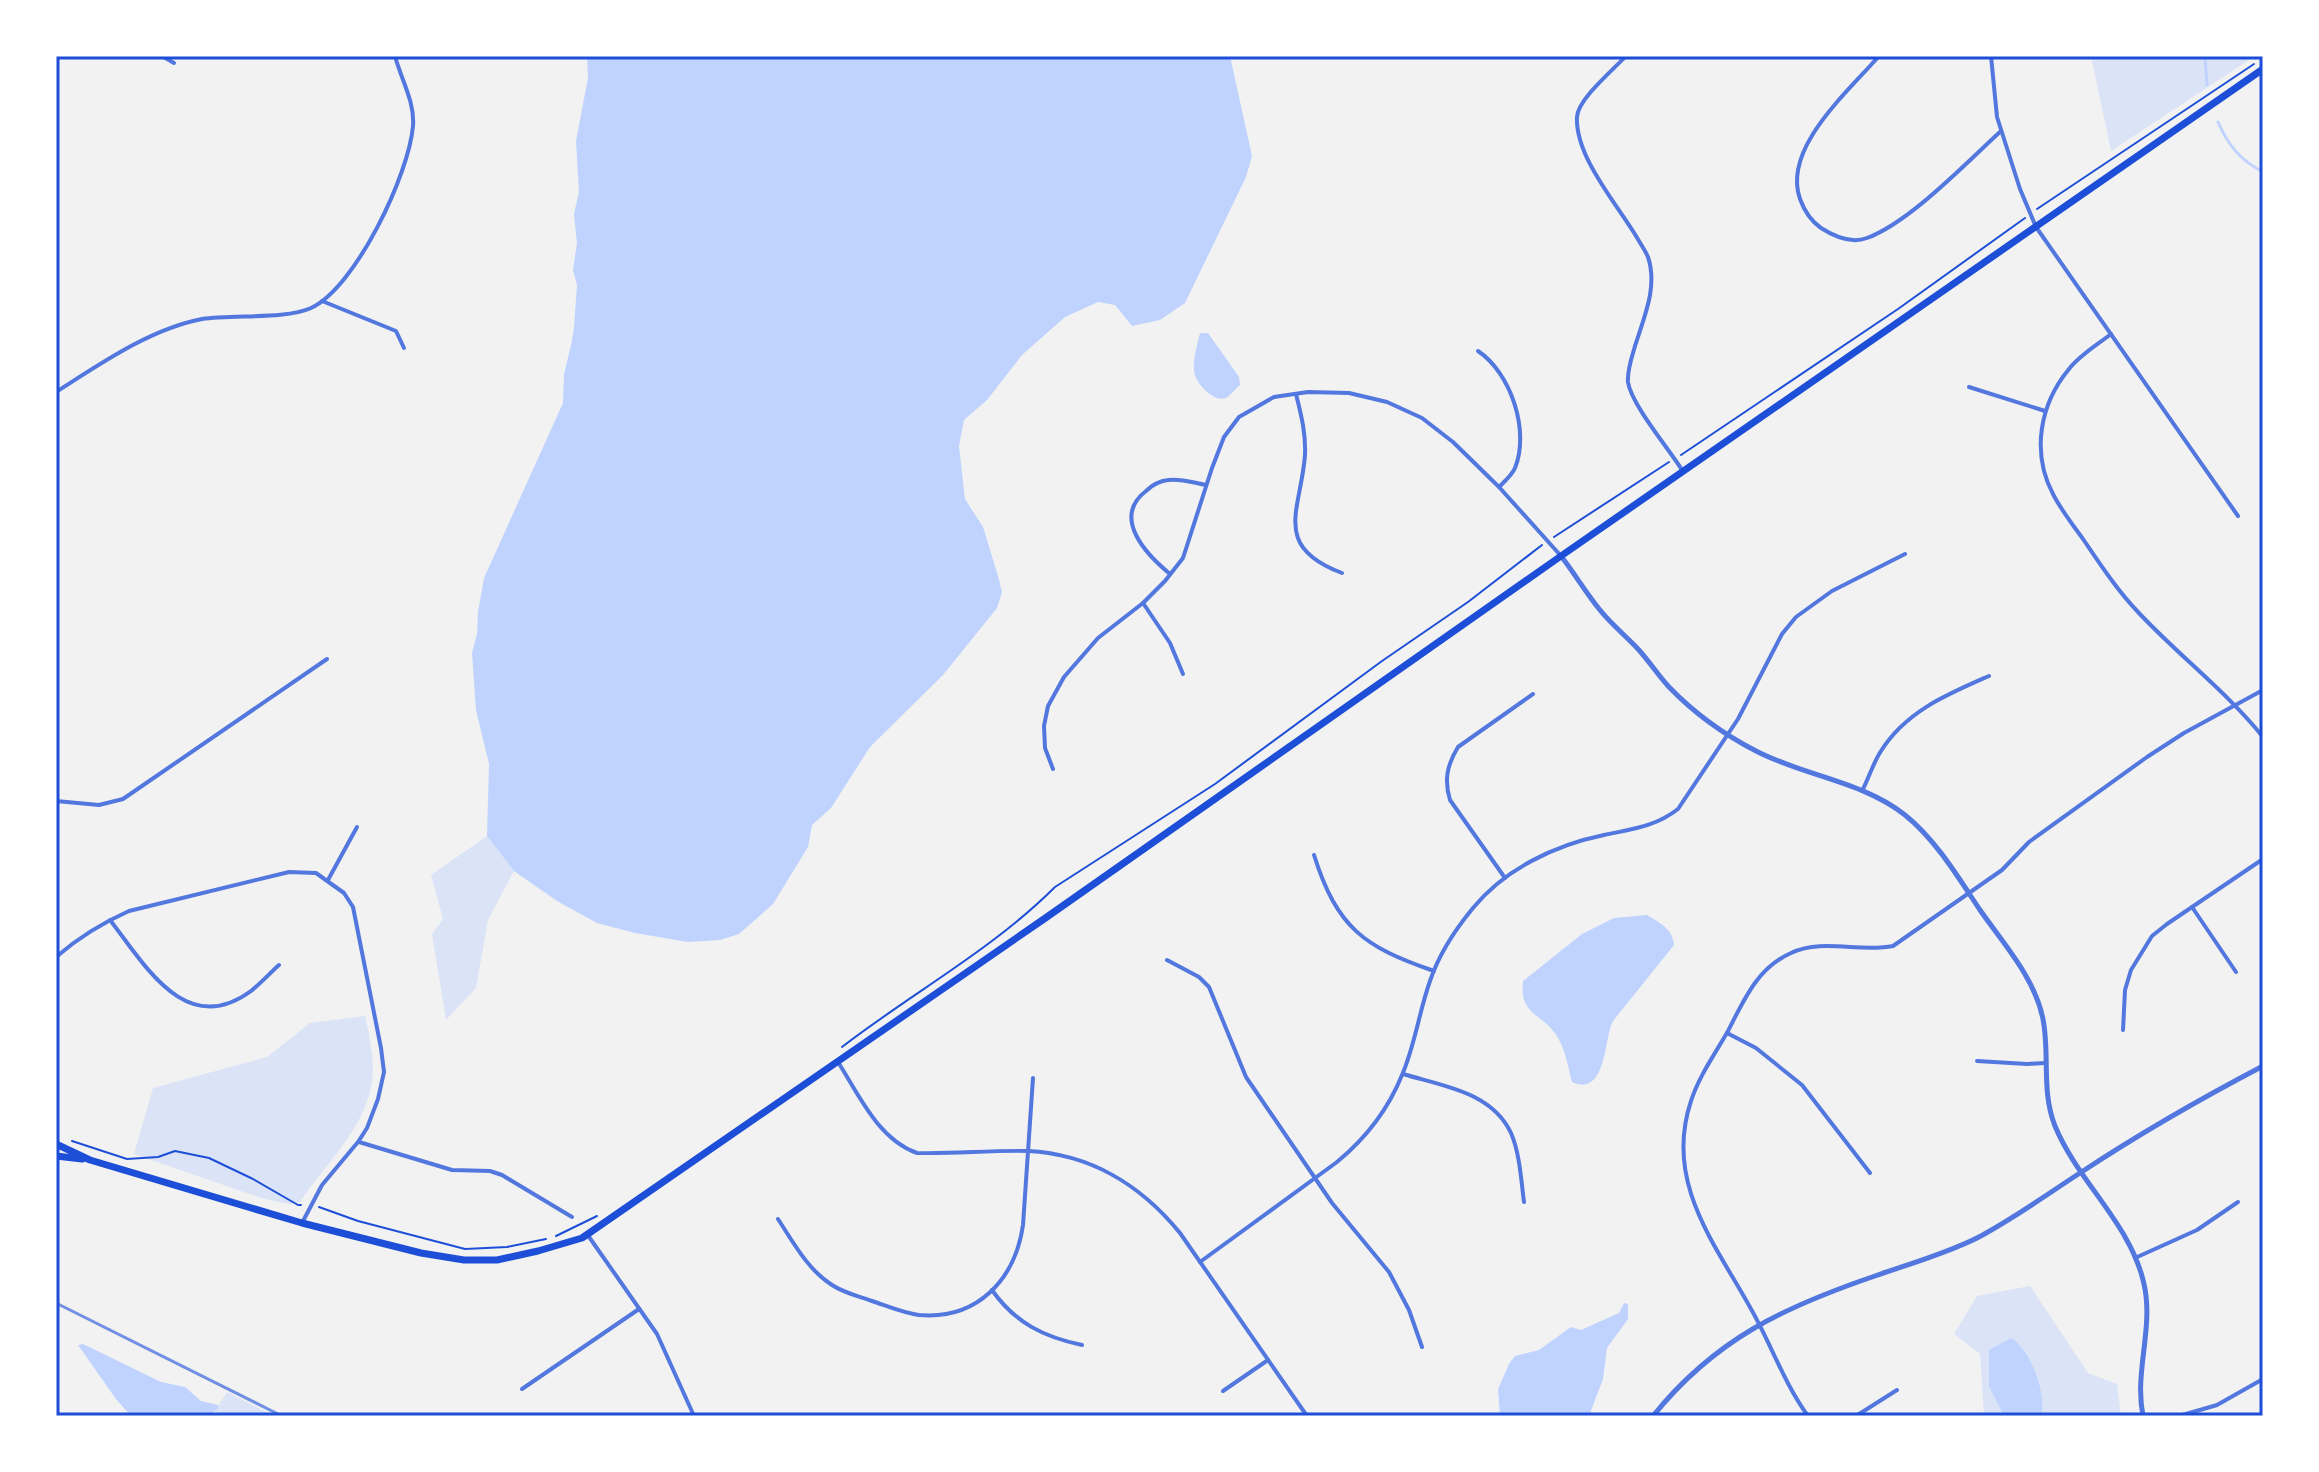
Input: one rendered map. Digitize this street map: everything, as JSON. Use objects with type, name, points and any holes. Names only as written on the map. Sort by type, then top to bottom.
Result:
[{"type":"main road","points":[[56,1156],[90,1160],[302,1223],[421,1253],[464,1260],[497,1260],[538,1251],[587,1234],[2263,69]]},
{"type":"main road","points":[[59,1141],[90,1160]]},
{"type":"street","points":[[162,56],[174,63]]},
{"type":"street","points":[[56,392],[126,350],[175,328],[216,318],[295,313],[322,301],[353,266],[373,235],[406,166],[413,120],[410,100],[395,56]]},
{"type":"street","points":[[1626,56],[1585,99],[1577,113],[1578,131],[1581,145],[1594,170],[1647,254],[1652,277],[1650,295],[1628,380],[1640,407],[1683,472]]},
{"type":"street","points":[[1879,56],[1812,132],[1798,164],[1796,186],[1804,210],[1817,225],[1836,237],[1856,241],[1882,231],[1910,211],[2001,131]]},
{"type":"street","points":[[1991,56],[1997,117],[2036,227],[2238,516]]},
{"type":"street","points":[[322,301],[396,331],[404,348]]},
{"type":"street","points":[[2111,334],[2070,367],[2057,385],[2045,411],[2040,450],[2044,472],[2052,493],[2117,588],[2138,613],[2246,715],[2263,737]]},
{"type":"street","points":[[1478,351],[1491,360],[1514,399],[1520,442],[1515,470],[1499,487]]},
{"type":"street","points":[[1969,387],[2045,411]]},
{"type":"street","points":[[1053,769],[1045,748],[1044,726],[1048,706],[1064,677],[1098,638],[1143,603],[1183,558],[1224,437],[1239,417],[1274,397],[1349,393],[1387,402],[1422,418],[1453,442],[1499,487],[1561,556],[1602,612],[1666,684],[1714,727],[1759,752],[1880,799],[1924,832],[1969,893],[2018,964],[2036,997],[2043,1018],[2048,1106],[2056,1128],[2128,1243],[2144,1282],[2148,1321],[2140,1390],[2143,1416]]},
{"type":"street","points":[[1296,394],[1305,428],[1302,479],[1293,520],[1296,533],[1307,553],[1326,567],[1342,573]]},
{"type":"street","points":[[1170,574],[1149,557],[1132,527],[1131,516],[1136,498],[1165,480],[1177,479],[1206,485]]},
{"type":"street","points":[[1200,1262],[1314,1179],[1364,1137],[1387,1107],[1403,1074],[1434,971],[1452,934],[1474,907],[1505,878],[1546,854],[1575,842],[1643,828],[1665,819],[1678,809],[1752,696],[1782,634],[1796,617],[1832,591],[1905,554]]},
{"type":"street","points":[[1143,603],[1170,643],[1183,674]]},
{"type":"street","points":[[56,801],[99,805],[123,799],[327,659]]},
{"type":"street","points":[[1862,791],[1880,752],[1908,720],[1925,706],[1989,676]]},
{"type":"street","points":[[1808,1416],[1700,1219],[1684,1172],[1683,1148],[1691,1100],[1750,989],[1777,960],[1795,951],[1815,947],[1877,950],[1893,946],[2002,870],[2036,836],[2147,757],[2263,690]]},
{"type":"street","points":[[1505,878],[1450,800],[1446,787],[1447,773],[1450,759],[1458,747],[1533,694]]},
{"type":"street","points":[[328,880],[357,827]]},
{"type":"street","points":[[1314,855],[1330,898],[1343,919],[1360,936],[1379,950],[1434,971]]},
{"type":"street","points":[[2123,1030],[2125,990],[2131,970],[2152,936],[2263,859]]},
{"type":"street","points":[[56,957],[72,943],[110,920],[141,907],[289,872],[316,873],[344,893],[353,907],[384,1072],[367,1128],[322,1185],[302,1223]]},
{"type":"street","points":[[2192,907],[2236,972]]},
{"type":"street","points":[[110,920],[162,986],[181,1000],[200,1006],[219,1007],[233,1001],[251,991],[279,965]]},
{"type":"street","points":[[1167,960],[1199,977],[1209,987],[1246,1077],[1344,1220],[1389,1272],[1409,1310],[1422,1347]]},
{"type":"street","points":[[1727,1033],[1756,1048],[1802,1085],[1870,1173]]},
{"type":"street","points":[[1977,1061],[2045,1063]]},
{"type":"street","points":[[838,1062],[878,1124],[901,1148],[917,1153],[1028,1151],[1067,1156],[1094,1165],[1141,1192],[1162,1211],[1200,1262],[1307,1416]]},
{"type":"street","points":[[1653,1416],[1681,1384],[1709,1359],[1759,1324],[1819,1295],[1975,1239],[2187,1106],[2263,1066]]},
{"type":"street","points":[[1403,1074],[1476,1097],[1491,1106],[1503,1119],[1517,1151],[1524,1202]]},
{"type":"street","points":[[778,1219],[809,1264],[831,1285],[915,1314],[936,1316],[973,1305],[1003,1280],[1020,1245],[1033,1078]]},
{"type":"street","points":[[358,1142],[452,1170],[490,1171],[502,1175],[572,1217]]},
{"type":"street","points":[[2135,1258],[2197,1230],[2238,1202]]},
{"type":"street","points":[[587,1234],[657,1334],[694,1416]]},
{"type":"street","points":[[992,1290],[1027,1326],[1044,1335],[1082,1345]]},
{"type":"street","points":[[522,1389],[639,1309]]},
{"type":"street","points":[[1223,1391],[1268,1360]]},
{"type":"street","points":[[2179,1416],[2217,1405],[2263,1379]]},
{"type":"street","points":[[1856,1416],[1897,1390]]},
{"type":"path","points":[[841,1048],[1000,936],[1055,887],[1215,784],[1548,541],[1898,309],[2030,213],[2256,63]]},
{"type":"path","points":[[59,1141],[127,1159],[158,1157],[175,1151],[209,1158],[298,1205],[312,1205],[358,1221],[465,1249],[507,1247],[552,1238],[600,1215]]},
{"type":"shaded area","points":[[2091,56],[2255,56],[2111,151]]},
{"type":"shaded area","points":[[487,836],[514,871],[488,920],[476,988],[446,1020],[432,934],[443,919],[431,875]]},
{"type":"shaded area","points":[[365,1016],[373,1066],[366,1105],[347,1139],[300,1202],[289,1204],[261,1198],[134,1154],[153,1088],[267,1057],[310,1023]]},
{"type":"shaded area","points":[[2030,1286],[2088,1373],[2117,1384],[2121,1416],[1984,1416],[1980,1354],[1954,1334],[1977,1296]]},
{"type":"shaded area","points":[[227,1392],[274,1416],[212,1416]]},
{"type":"water","points":[[587,56],[1230,56],[1252,156],[1246,177],[1185,303],[1160,320],[1132,326],[1115,305],[1098,302],[1065,317],[1022,355],[987,400],[964,420],[959,446],[965,499],[983,527],[998,576],[1002,592],[997,608],[943,675],[870,747],[831,808],[812,825],[808,847],[773,904],[739,934],[720,940],[688,942],[597,923],[557,901],[514,871],[487,836],[489,764],[476,710],[472,653],[484,578],[563,403],[564,374],[572,341],[577,285],[573,270],[577,243],[574,214],[579,192],[576,141],[588,78]]},
{"type":"water","points":[[1200,333],[1208,333],[1239,377],[1240,385],[1226,398],[1210,395],[1195,376],[1194,361]]},
{"type":"water","points":[[1647,915],[1668,931],[1674,945],[1613,1021],[1598,1074],[1583,1085],[1572,1082],[1558,1038],[1528,1008],[1523,981],[1582,934],[1614,918]]},
{"type":"water","points":[[1624,1303],[1628,1304],[1628,1319],[1607,1348],[1603,1379],[1589,1416],[1500,1416],[1498,1389],[1515,1356],[1539,1350],[1571,1327],[1581,1330],[1619,1313]]},
{"type":"water","points":[[2011,1338],[2025,1352],[2036,1373],[2042,1396],[2041,1416],[2004,1416],[1989,1386],[1989,1350]]},
{"type":"water","points":[[83,1344],[161,1382],[185,1387],[201,1401],[218,1405],[218,1408],[209,1416],[131,1416],[78,1345]]},
{"type":"waterway","points":[[2205,56],[2207,85]]},
{"type":"waterway","points":[[2218,122],[2236,151],[2263,172]]},
{"type":"railway","points":[[56,1303],[282,1416]]}]
